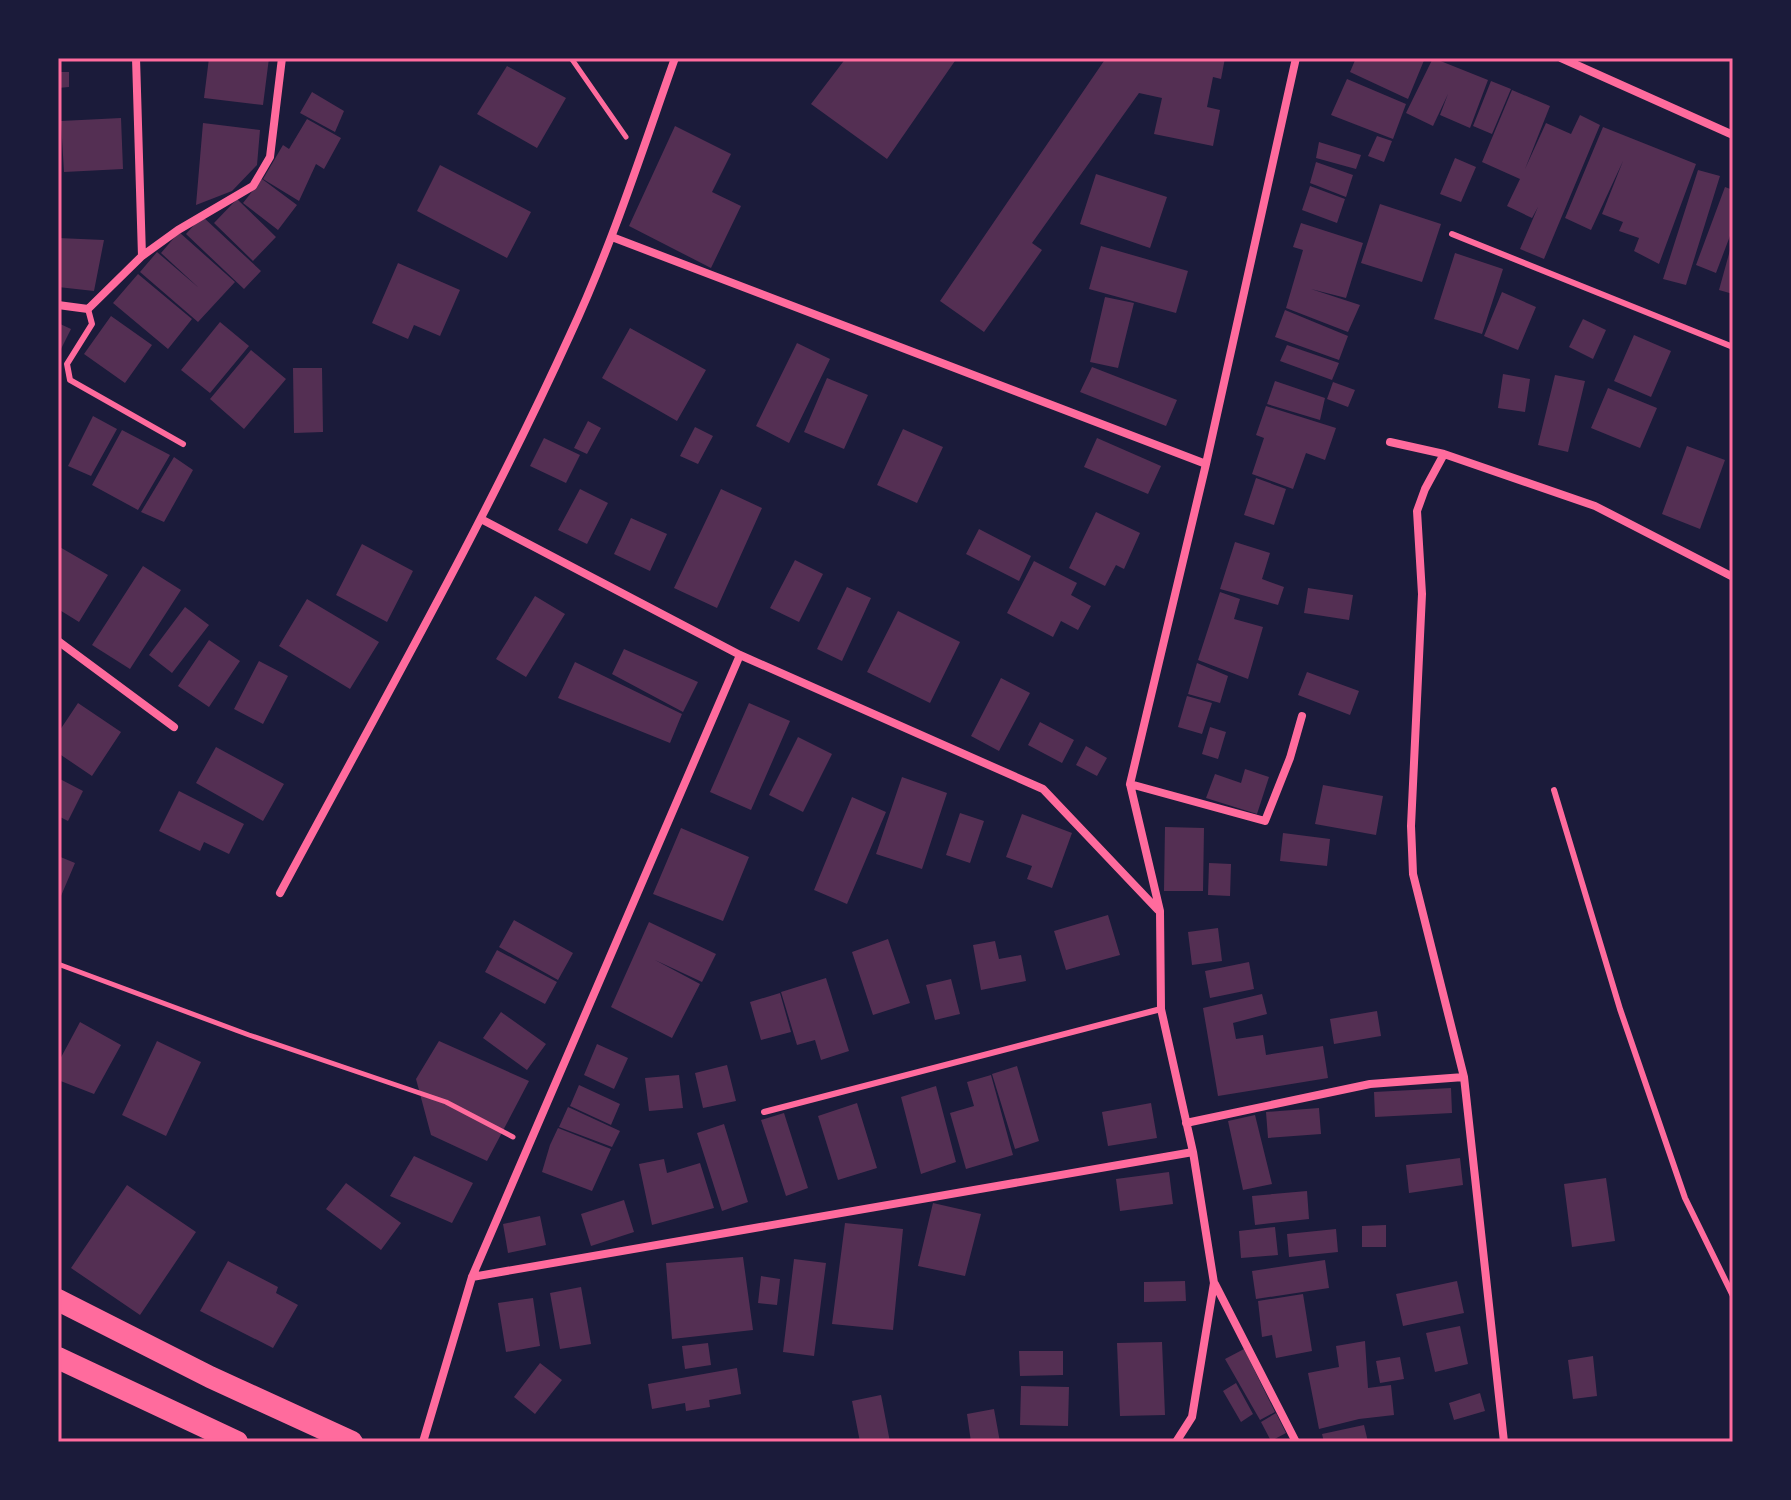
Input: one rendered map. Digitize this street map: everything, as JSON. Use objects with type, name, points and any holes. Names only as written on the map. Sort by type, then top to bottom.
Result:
[{"type":"highway","points":[[58,1300],[210,1377],[352,1442]]},
{"type":"highway","points":[[58,1358],[237,1442]]},
{"type":"street","points":[[136,58],[142,256]]},
{"type":"street","points":[[58,305],[88,309],[142,256],[178,230],[253,186],[270,157],[282,58]]},
{"type":"street","points":[[280,893],[481,519],[570,335],[612,237],[675,58]]},
{"type":"street","points":[[1296,58],[1206,464],[1130,784],[1160,911],[1161,1009],[1193,1152],[1214,1283],[1296,1442]]},
{"type":"street","points":[[1561,58],[1733,135]]},
{"type":"street","points":[[612,237],[1206,464]]},
{"type":"street","points":[[1390,442],[1444,454],[1595,506],[1733,577]]},
{"type":"street","points":[[1444,454],[1417,511],[1422,594],[1411,826],[1413,874],[1464,1077],[1504,1442]]},
{"type":"street","points":[[481,519],[740,655],[1043,789],[1160,911]]},
{"type":"street","points":[[58,641],[174,727]]},
{"type":"street","points":[[423,1442],[472,1277],[740,655]]},
{"type":"street","points":[[1130,784],[1265,821],[1290,758],[1302,716]]},
{"type":"street","points":[[1186,1123],[1370,1084],[1464,1077]]},
{"type":"street","points":[[472,1277],[1193,1152]]},
{"type":"street","points":[[1176,1442],[1192,1417],[1214,1283]]},
{"type":"lane","points":[[1452,234],[1733,347]]},
{"type":"lane","points":[[88,309],[92,324],[67,364],[70,380],[183,444]]},
{"type":"lane","points":[[1554,790],[1620,1009],[1685,1198],[1733,1296]]},
{"type":"lane","points":[[764,1112],[1161,1009]]},
{"type":"path","points":[[571,58],[593,86],[639,158]]},
{"type":"path","points":[[58,964],[249,1035],[446,1102],[529,1145]]},
{"type":"building","points":[[209,58],[269,58],[263,105],[204,98]]},
{"type":"building","points":[[846,58],[957,58],[887,159],[811,104]]},
{"type":"building","points":[[1106,58],[1225,58],[1221,79],[1213,77],[1207,107],[1220,110],[1213,146],[1154,134],[1162,98],[1139,93],[1032,243],[1042,250],[984,332],[940,301]]},
{"type":"building","points":[[1356,58],[1425,58],[1408,99],[1350,72]]},
{"type":"building","points":[[1433,58],[1488,80],[1470,128],[1440,115],[1448,94],[1433,126],[1406,113]]},
{"type":"building","points":[[507,66],[566,98],[537,148],[477,114]]},
{"type":"building","points":[[58,72],[69,72],[69,87],[58,88]]},
{"type":"building","points":[[1347,79],[1406,104],[1393,139],[1331,115]]},
{"type":"building","points":[[1491,81],[1511,89],[1492,134],[1473,126]]},
{"type":"building","points":[[1512,90],[1550,106],[1525,169],[1546,123],[1571,134],[1580,115],[1600,125],[1544,259],[1520,249],[1538,207],[1532,218],[1507,206],[1520,179],[1482,162]]},
{"type":"building","points":[[312,92],[344,111],[335,132],[300,113]]},
{"type":"building","points":[[121,118],[123,169],[64,172],[61,121]]},
{"type":"building","points":[[307,119],[341,138],[324,169],[316,164],[299,201],[263,179],[283,145],[289,149]]},
{"type":"building","points":[[203,123],[260,130],[257,165],[232,191],[196,205]]},
{"type":"building","points":[[675,126],[731,154],[712,192],[741,206],[711,268],[629,226]]},
{"type":"building","points":[[1603,127],[1696,164],[1659,264],[1634,251],[1639,238],[1619,231],[1623,222],[1602,214],[1623,161],[1591,230],[1565,218]]},
{"type":"building","points":[[1377,136],[1392,141],[1384,162],[1368,156]]},
{"type":"building","points":[[1319,142],[1361,155],[1356,169],[1316,158]]},
{"type":"building","points":[[1455,158],[1476,167],[1461,202],[1440,194]]},
{"type":"building","points":[[1316,162],[1353,175],[1346,197],[1310,183]]},
{"type":"building","points":[[440,165],[531,212],[507,258],[417,211]]},
{"type":"building","points":[[1698,170],[1720,176],[1686,285],[1663,279]]},
{"type":"building","points":[[1096,174],[1167,197],[1150,248],[1080,224]]},
{"type":"building","points":[[262,179],[297,205],[278,230],[243,203]]},
{"type":"building","points":[[1310,186],[1345,199],[1337,223],[1302,210]]},
{"type":"building","points":[[1725,187],[1733,190],[1733,228],[1716,273],[1696,265]]},
{"type":"building","points":[[237,199],[276,237],[253,261],[214,223]]},
{"type":"building","points":[[1380,204],[1441,224],[1422,282],[1361,263]]},
{"type":"building","points":[[202,216],[261,271],[244,289],[186,234]]},
{"type":"building","points":[[1301,223],[1363,243],[1346,298],[1311,289],[1360,305],[1348,332],[1286,308],[1303,250],[1293,247]]},
{"type":"building","points":[[179,232],[235,282],[198,322],[140,272],[157,252],[199,288],[161,253]]},
{"type":"building","points":[[58,238],[104,240],[94,291],[58,287]]},
{"type":"building","points":[[1733,243],[1733,294],[1719,290]]},
{"type":"building","points":[[1101,246],[1188,271],[1176,313],[1089,289]]},
{"type":"building","points":[[1455,253],[1503,269],[1482,334],[1434,319]]},
{"type":"building","points":[[398,263],[460,290],[440,336],[414,325],[408,339],[372,323]]},
{"type":"building","points":[[138,274],[192,319],[168,349],[113,303]]},
{"type":"building","points":[[1502,292],[1536,307],[1518,350],[1484,336]]},
{"type":"building","points":[[1105,297],[1134,303],[1118,368],[1090,362]]},
{"type":"building","points":[[1285,310],[1348,336],[1339,360],[1275,337]]},
{"type":"building","points":[[111,316],[152,345],[125,383],[84,354]]},
{"type":"building","points":[[1583,319],[1606,330],[1593,359],[1569,347]]},
{"type":"building","points":[[220,322],[249,346],[210,393],[181,370]]},
{"type":"building","points":[[58,323],[71,329],[58,355]]},
{"type":"building","points":[[630,328],[706,370],[677,421],[602,378]]},
{"type":"building","points":[[1634,335],[1671,351],[1651,397],[1614,381]]},
{"type":"building","points":[[797,343],[830,359],[789,443],[756,426]]},
{"type":"building","points":[[1287,345],[1339,363],[1332,380],[1280,361]]},
{"type":"building","points":[[251,350],[286,379],[244,429],[210,399]]},
{"type":"building","points":[[1092,367],[1177,400],[1166,426],[1080,392]]},
{"type":"building","points":[[293,368],[322,368],[323,432],[294,433]]},
{"type":"building","points":[[1503,374],[1530,379],[1525,412],[1498,408]]},
{"type":"building","points":[[1555,375],[1585,381],[1568,452],[1538,445]]},
{"type":"building","points":[[827,378],[868,395],[844,449],[804,432]]},
{"type":"building","points":[[1275,381],[1325,398],[1320,420],[1267,404]]},
{"type":"building","points":[[1333,382],[1355,390],[1348,407],[1327,399]]},
{"type":"building","points":[[1608,388],[1657,408],[1640,448],[1591,428]]},
{"type":"building","points":[[1266,406],[1336,428],[1325,460],[1306,453],[1293,489],[1252,474],[1264,438],[1256,435]]},
{"type":"building","points":[[93,416],[117,429],[91,476],[68,466]]},
{"type":"building","points":[[588,421],[601,428],[587,454],[574,448]]},
{"type":"building","points":[[695,427],[713,436],[698,464],[680,456]]},
{"type":"building","points":[[903,429],[943,447],[917,503],[877,485]]},
{"type":"building","points":[[122,430],[170,455],[138,510],[92,485]]},
{"type":"building","points":[[544,438],[580,455],[566,483],[530,466]]},
{"type":"building","points":[[1097,438],[1161,466],[1148,494],[1084,467]]},
{"type":"building","points":[[1687,446],[1725,460],[1700,529],[1662,514]]},
{"type":"building","points":[[174,457],[193,470],[164,522],[141,512]]},
{"type":"building","points":[[1256,478],[1286,489],[1274,525],[1244,515]]},
{"type":"building","points":[[580,489],[608,503],[587,544],[558,530]]},
{"type":"building","points":[[721,489],[762,508],[717,608],[674,588]]},
{"type":"building","points":[[1096,512],[1140,533],[1124,569],[1116,565],[1105,586],[1069,568]]},
{"type":"building","points":[[631,518],[667,534],[650,571],[614,554]]},
{"type":"building","points":[[979,529],[1031,556],[1019,581],[966,554]]},
{"type":"building","points":[[1235,542],[1270,553],[1262,579],[1284,587],[1278,605],[1220,589]]},
{"type":"building","points":[[362,544],[413,571],[387,622],[336,595]]},
{"type":"building","points":[[58,546],[108,575],[79,622],[58,609]]},
{"type":"building","points":[[795,560],[823,574],[799,622],[770,608]]},
{"type":"building","points":[[1034,561],[1077,583],[1071,595],[1091,606],[1078,630],[1061,621],[1053,637],[1007,613]]},
{"type":"building","points":[[143,566],[181,590],[130,669],[92,645]]},
{"type":"building","points":[[847,587],[871,598],[842,661],[817,649]]},
{"type":"building","points":[[1308,588],[1353,595],[1349,620],[1304,613]]},
{"type":"building","points":[[1220,592],[1240,599],[1234,619],[1263,627],[1248,679],[1198,660]]},
{"type":"building","points":[[535,596],[565,614],[526,677],[496,659]]},
{"type":"building","points":[[307,599],[379,642],[350,689],[279,646]]},
{"type":"building","points":[[185,607],[209,625],[172,673],[149,655]]},
{"type":"building","points":[[898,611],[960,642],[930,703],[867,672]]},
{"type":"building","points":[[209,640],[240,661],[209,707],[178,686]]},
{"type":"building","points":[[624,649],[698,682],[683,712],[612,674]]},
{"type":"building","points":[[259,661],[288,676],[263,724],[234,709]]},
{"type":"building","points":[[575,662],[682,714],[670,743],[558,698]]},
{"type":"building","points":[[1197,663],[1228,676],[1220,703],[1188,694]]},
{"type":"building","points":[[1307,672],[1359,691],[1350,715],[1298,695]]},
{"type":"building","points":[[1001,678],[1030,693],[999,751],[971,736]]},
{"type":"building","points":[[1187,696],[1212,703],[1202,734],[1178,727]]},
{"type":"building","points":[[78,703],[121,732],[92,776],[58,753],[58,733]]},
{"type":"building","points":[[749,703],[790,721],[751,810],[710,792]]},
{"type":"building","points":[[1040,722],[1074,740],[1062,763],[1028,745]]},
{"type":"building","points":[[1210,727],[1226,732],[1218,759],[1202,754]]},
{"type":"building","points":[[798,737],[832,754],[803,812],[769,795]]},
{"type":"building","points":[[1086,746],[1107,758],[1097,776],[1076,765]]},
{"type":"building","points":[[216,747],[284,784],[263,821],[196,783]]},
{"type":"building","points":[[1245,769],[1269,777],[1257,814],[1206,798],[1215,774],[1241,783]]},
{"type":"building","points":[[902,777],[947,793],[922,869],[876,854]]},
{"type":"building","points":[[58,778],[83,791],[68,821],[58,816]]},
{"type":"building","points":[[1323,785],[1383,796],[1376,835],[1315,824]]},
{"type":"building","points":[[179,791],[244,824],[229,854],[204,842],[200,851],[159,831]]},
{"type":"building","points":[[852,797],[886,812],[847,904],[814,890]]},
{"type":"building","points":[[960,813],[984,821],[970,863],[946,855]]},
{"type":"building","points":[[1022,814],[1072,833],[1052,888],[1027,879],[1032,866],[1006,857]]},
{"type":"building","points":[[1165,827],[1204,828],[1203,891],[1164,891]]},
{"type":"building","points":[[681,828],[749,857],[723,921],[653,894]]},
{"type":"building","points":[[1283,833],[1330,839],[1327,866],[1280,861]]},
{"type":"building","points":[[58,856],[75,863],[58,903]]},
{"type":"building","points":[[1209,863],[1231,864],[1230,896],[1208,895]]},
{"type":"building","points":[[1108,915],[1120,955],[1066,970],[1054,931]]},
{"type":"building","points":[[514,920],[573,953],[558,980],[499,947]]},
{"type":"building","points":[[649,922],[716,954],[702,982],[655,960],[700,984],[672,1038],[611,1007]]},
{"type":"building","points":[[1218,928],[1222,961],[1192,965],[1188,932]]},
{"type":"building","points":[[888,939],[910,1003],[873,1015],[852,952]]},
{"type":"building","points":[[995,941],[999,959],[1021,955],[1026,981],[981,990],[973,945]]},
{"type":"building","points":[[497,950],[557,982],[545,1004],[485,972]]},
{"type":"building","points":[[1249,962],[1254,989],[1210,998],[1205,971]]},
{"type":"building","points":[[826,978],[849,1051],[821,1060],[815,1040],[797,1045],[781,992]]},
{"type":"building","points":[[951,979],[960,1014],[935,1020],[926,985]]},
{"type":"building","points":[[780,993],[791,1032],[761,1040],[750,1002]]},
{"type":"building","points":[[1262,994],[1267,1014],[1233,1023],[1236,1039],[1263,1035],[1266,1055],[1323,1046],[1328,1078],[1218,1096],[1203,1008]]},
{"type":"building","points":[[1377,1011],[1381,1036],[1334,1044],[1330,1019]]},
{"type":"building","points":[[501,1012],[546,1044],[527,1070],[483,1038]]},
{"type":"building","points":[[80,1022],[121,1045],[94,1094],[58,1080],[58,1063]]},
{"type":"building","points":[[157,1041],[201,1062],[166,1136],[122,1115]]},
{"type":"building","points":[[439,1041],[529,1081],[487,1161],[431,1135],[416,1079]]},
{"type":"building","points":[[597,1044],[628,1058],[614,1089],[584,1075]]},
{"type":"building","points":[[727,1065],[736,1101],[703,1108],[695,1073]]},
{"type":"building","points":[[1017,1066],[1039,1141],[1015,1149],[992,1074]]},
{"type":"building","points":[[679,1075],[683,1108],[649,1111],[645,1078]]},
{"type":"building","points":[[991,1075],[1013,1155],[966,1169],[950,1113],[974,1106],[967,1082]]},
{"type":"building","points":[[579,1085],[620,1104],[611,1125],[570,1106]]},
{"type":"building","points":[[936,1086],[956,1162],[921,1174],[901,1097]]},
{"type":"building","points":[[1451,1088],[1452,1113],[1375,1117],[1374,1092]]},
{"type":"building","points":[[857,1103],[877,1168],[838,1180],[818,1116]]},
{"type":"building","points":[[1151,1103],[1157,1138],[1108,1146],[1102,1112]]},
{"type":"building","points":[[568,1107],[620,1131],[612,1147],[559,1127]]},
{"type":"building","points":[[1319,1108],[1321,1134],[1268,1138],[1266,1112]]},
{"type":"building","points":[[784,1113],[808,1188],[786,1196],[761,1120]]},
{"type":"building","points":[[1255,1115],[1272,1184],[1243,1190],[1228,1121]]},
{"type":"building","points":[[724,1124],[748,1202],[722,1211],[697,1133]]},
{"type":"building","points":[[558,1128],[611,1149],[592,1191],[542,1172]]},
{"type":"building","points":[[414,1156],[473,1183],[452,1223],[390,1196]]},
{"type":"building","points":[[1460,1158],[1463,1185],[1409,1193],[1406,1165]]},
{"type":"building","points":[[664,1159],[667,1173],[700,1163],[714,1208],[652,1225],[639,1164]]},
{"type":"building","points":[[1169,1172],[1173,1204],[1120,1211],[1116,1179]]},
{"type":"building","points":[[1606,1178],[1615,1241],[1572,1247],[1564,1184]]},
{"type":"building","points":[[346,1183],[401,1223],[381,1250],[326,1209]]},
{"type":"building","points":[[127,1185],[196,1232],[140,1315],[71,1268]]},
{"type":"building","points":[[1307,1191],[1309,1219],[1255,1225],[1252,1196]]},
{"type":"building","points":[[624,1200],[634,1232],[591,1246],[581,1214]]},
{"type":"building","points":[[933,1203],[981,1214],[965,1276],[918,1266]]},
{"type":"building","points":[[540,1216],[546,1245],[508,1253],[503,1224]]},
{"type":"building","points":[[845,1223],[903,1229],[893,1330],[832,1324]]},
{"type":"building","points":[[1386,1225],[1386,1247],[1362,1247],[1362,1226]]},
{"type":"building","points":[[1275,1227],[1278,1255],[1241,1258],[1239,1231]]},
{"type":"building","points":[[1336,1229],[1338,1252],[1289,1257],[1287,1234]]},
{"type":"building","points":[[743,1257],[753,1330],[672,1339],[666,1263]]},
{"type":"building","points":[[794,1259],[826,1263],[814,1356],[783,1352]]},
{"type":"building","points":[[1325,1260],[1329,1288],[1256,1299],[1252,1271]]},
{"type":"building","points":[[228,1261],[278,1287],[276,1293],[298,1305],[273,1348],[200,1311]]},
{"type":"building","points":[[761,1276],[780,1279],[777,1305],[758,1303]]},
{"type":"building","points":[[1185,1281],[1186,1301],[1144,1302],[1144,1282]]},
{"type":"building","points":[[1457,1281],[1464,1313],[1403,1326],[1396,1294]]},
{"type":"building","points":[[581,1287],[591,1344],[560,1349],[550,1293]]},
{"type":"building","points":[[1303,1294],[1312,1351],[1276,1358],[1272,1335],[1262,1337],[1258,1301]]},
{"type":"building","points":[[533,1298],[540,1346],[506,1352],[498,1303]]},
{"type":"building","points":[[1460,1326],[1468,1364],[1435,1372],[1426,1333]]},
{"type":"building","points":[[1365,1341],[1368,1388],[1391,1385],[1394,1415],[1359,1419],[1319,1429],[1308,1373],[1339,1367],[1336,1346]]},
{"type":"building","points":[[1162,1342],[1165,1415],[1120,1416],[1117,1343]]},
{"type":"building","points":[[708,1343],[711,1365],[685,1369],[682,1346]]},
{"type":"building","points":[[1244,1349],[1275,1412],[1260,1420],[1225,1359]]},
{"type":"building","points":[[1019,1351],[1063,1351],[1063,1375],[1020,1376]]},
{"type":"building","points":[[1593,1356],[1597,1396],[1573,1399],[1568,1360]]},
{"type":"building","points":[[1400,1357],[1404,1379],[1380,1383],[1376,1361]]},
{"type":"building","points":[[540,1363],[562,1380],[535,1414],[514,1397]]},
{"type":"building","points":[[737,1368],[741,1394],[709,1400],[710,1407],[686,1411],[685,1403],[652,1409],[648,1384]]},
{"type":"building","points":[[1236,1383],[1253,1414],[1241,1422],[1223,1391]]},
{"type":"building","points":[[1021,1386],[1069,1387],[1068,1426],[1020,1425]]},
{"type":"building","points":[[1480,1393],[1485,1411],[1454,1420],[1449,1403]]},
{"type":"building","points":[[881,1395],[890,1442],[860,1442],[852,1401]]},
{"type":"building","points":[[994,1409],[1000,1442],[971,1442],[967,1414]]},
{"type":"building","points":[[1276,1413],[1286,1433],[1271,1441],[1261,1422]]},
{"type":"building","points":[[1364,1425],[1368,1442],[1324,1442],[1322,1434]]}]
